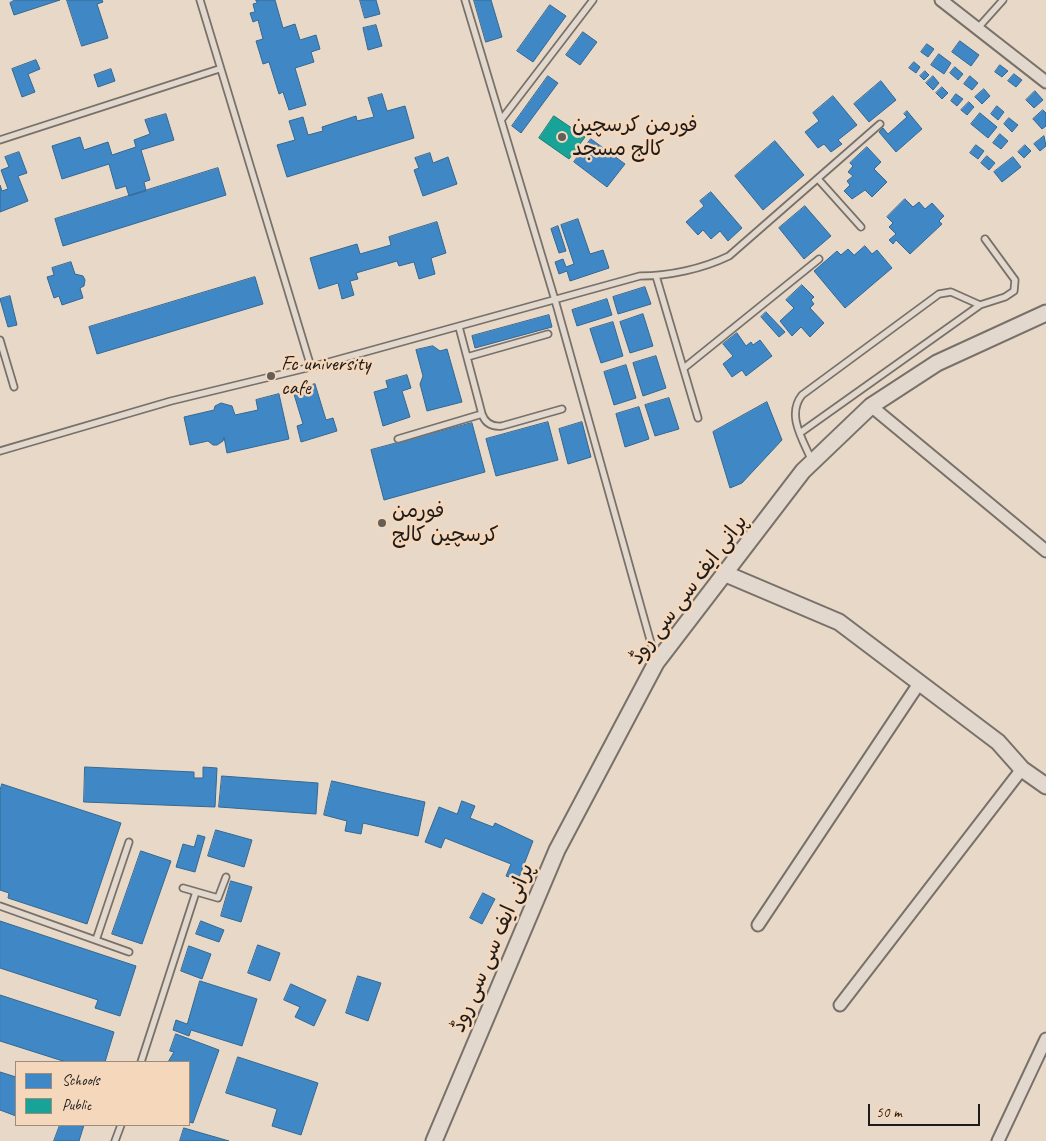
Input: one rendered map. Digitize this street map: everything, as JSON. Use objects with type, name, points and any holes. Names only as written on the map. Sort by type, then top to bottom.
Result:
[{"type":"street","points":[[941,0],[1046,82]]},
{"type":"street","name":"پرانی ایف سی سی روڈ","points":[[434,1141],[557,850],[656,663],[803,471],[871,406],[937,363],[1046,313]]},
{"type":"street","points":[[871,406],[1046,551]]},
{"type":"street","points":[[726,574],[839,622],[998,742],[1022,769],[1046,786]]},
{"type":"street","points":[[758,925],[920,682]]},
{"type":"street","points":[[840,1005],[1022,769]]},
{"type":"street","points":[[998,1141],[1046,1038]]},
{"type":"lane","points":[[200,0],[311,367]]},
{"type":"lane","points":[[465,0],[555,300],[656,663]]},
{"type":"lane","points":[[501,120],[593,0]]},
{"type":"lane","points":[[977,29],[1002,0]]},
{"type":"lane","points":[[0,140],[220,69]]},
{"type":"lane","points":[[0,450],[171,401],[311,367],[640,276],[656,276],[712,264],[729,256],[880,124]]},
{"type":"lane","points":[[818,179],[860,228]]},
{"type":"lane","points":[[800,433],[980,305],[1005,297],[1014,291],[1015,280],[985,239]]},
{"type":"lane","points":[[684,368],[819,259]]},
{"type":"lane","points":[[656,276],[698,418]]},
{"type":"lane","points":[[812,463],[794,417],[795,403],[802,395],[939,294],[951,292],[980,305]]},
{"type":"lane","points":[[459,326],[482,414],[492,425],[502,426],[562,409]]},
{"type":"lane","points":[[467,357],[548,334]]},
{"type":"lane","points":[[0,340],[14,387]]},
{"type":"lane","points":[[398,439],[482,414]]},
{"type":"lane","points":[[96,940],[129,842]]},
{"type":"lane","points":[[183,888],[218,898],[226,877]]},
{"type":"lane","points":[[141,1061],[196,892]]},
{"type":"lane","points":[[0,906],[130,952]]},
{"type":"lane","points":[[116,1141],[121,1126]]},
{"type":"building: Schools","points":[[15,0],[60,0],[14,15],[10,3]]},
{"type":"building: Schools","points":[[67,0],[102,0],[103,2],[97,4],[108,38],[82,46]]},
{"type":"building: Schools","points":[[256,0],[275,0],[283,28],[295,24],[300,40],[316,35],[320,49],[311,52],[314,62],[295,68],[306,105],[289,110],[283,92],[279,94],[269,62],[263,64],[256,41],[263,39],[258,20],[253,22],[250,13],[255,12],[253,4],[257,3]]},
{"type":"building: Schools","points":[[360,0],[376,0],[380,14],[365,18]]},
{"type":"building: Schools","points":[[474,0],[491,0],[502,37],[486,42]]},
{"type":"building: Schools","points":[[550,5],[566,16],[533,62],[517,51]]},
{"type":"building: Schools","points":[[376,25],[382,46],[368,50],[363,28]]},
{"type":"building: Schools","points":[[583,32],[597,42],[580,65],[566,55]]},
{"type":"building: Schools","points":[[960,41],[979,55],[971,66],[952,52]]},
{"type":"building: Schools","points":[[927,44],[934,49],[928,57],[921,52]]},
{"type":"building: Schools","points":[[939,54],[951,63],[944,74],[931,65]]},
{"type":"building: Schools","points":[[36,60],[40,69],[28,74],[35,92],[22,97],[12,69]]},
{"type":"building: Schools","points":[[914,62],[920,67],[916,73],[909,68]]},
{"type":"building: Schools","points":[[1000,65],[1008,71],[1002,77],[995,72]]},
{"type":"building: Schools","points":[[955,67],[963,74],[958,80],[950,73]]},
{"type":"building: Schools","points":[[111,69],[115,81],[98,87],[94,75]]},
{"type":"building: Schools","points":[[925,71],[929,75],[924,80],[920,76]]},
{"type":"building: Schools","points":[[1014,74],[1022,80],[1016,87],[1008,81]]},
{"type":"building: Schools","points":[[548,76],[558,83],[521,133],[512,126]]},
{"type":"building: Schools","points":[[933,76],[939,83],[933,90],[926,83]]},
{"type":"building: Schools","points":[[970,76],[978,83],[972,90],[964,84]]},
{"type":"building: Schools","points":[[881,81],[896,100],[869,122],[854,104]]},
{"type":"building: Schools","points":[[942,87],[948,93],[942,99],[936,93]]},
{"type":"building: Schools","points":[[984,89],[990,96],[982,104],[975,97]]},
{"type":"building: Schools","points":[[1035,91],[1043,100],[1034,108],[1026,100]]},
{"type":"building: Schools","points":[[382,94],[387,111],[405,106],[414,138],[287,177],[277,145],[295,140],[289,121],[303,117],[308,135],[323,131],[322,127],[356,116],[357,121],[374,117],[368,98]]},
{"type":"building: Schools","points":[[956,94],[963,99],[957,106],[951,101]]},
{"type":"building: Schools","points":[[833,96],[857,125],[838,140],[842,144],[831,152],[824,144],[818,148],[805,132],[819,121],[813,113]]},
{"type":"building: Schools","points":[[969,102],[974,107],[967,115],[961,110]]},
{"type":"building: Schools","points":[[997,106],[1004,112],[998,120],[991,114]]},
{"type":"building: Schools","points":[[1043,110],[1046,113],[1046,126],[1042,129],[1033,119]]},
{"type":"building: Schools","points":[[907,111],[922,129],[896,152],[879,132],[883,128],[888,134],[907,117],[904,114]]},
{"type":"building: Schools","points":[[980,113],[997,127],[988,138],[971,124]]},
{"type":"building: Schools","points":[[166,114],[174,140],[141,150],[150,180],[144,182],[146,191],[129,196],[126,186],[116,189],[109,164],[62,179],[52,146],[80,137],[84,150],[108,142],[112,155],[136,147],[134,140],[150,134],[145,120]]},
{"type":"building: Schools","points":[[1009,118],[1018,125],[1012,132],[1004,124]]},
{"type":"building: Schools","points":[[1000,134],[1008,141],[1001,149],[993,143]]},
{"type":"building: Schools","points":[[1044,136],[1046,146],[1040,151],[1034,144]]},
{"type":"building: Schools","points":[[591,139],[625,164],[607,187],[574,162]]},
{"type":"building: Schools","points":[[775,141],[804,175],[763,210],[735,176]]},
{"type":"building: Schools","points":[[976,145],[984,151],[978,159],[970,153]]},
{"type":"building: Schools","points":[[1025,145],[1031,151],[1024,158],[1018,152]]},
{"type":"building: Schools","points":[[867,147],[881,162],[874,169],[887,182],[872,197],[865,190],[852,199],[844,191],[850,185],[847,181],[853,176],[848,172],[853,166],[850,163]]},
{"type":"building: Schools","points":[[19,152],[27,173],[18,176],[28,201],[0,212],[0,185],[2,191],[8,189],[1,170],[9,167],[5,157]]},
{"type":"building: Schools","points":[[430,153],[433,163],[448,157],[457,184],[423,196],[414,170],[419,168],[415,158]]},
{"type":"building: Schools","points":[[987,156],[995,163],[989,170],[981,163]]},
{"type":"building: Schools","points":[[1013,157],[1021,167],[1002,182],[994,172]]},
{"type":"building: Schools","points":[[218,168],[226,195],[63,246],[55,219]]},
{"type":"building: Schools","points":[[711,192],[742,228],[728,241],[720,231],[711,239],[703,230],[698,235],[686,222],[704,206],[700,201]]},
{"type":"building: Schools","points":[[905,199],[913,207],[919,202],[925,209],[932,203],[944,216],[939,221],[942,224],[910,254],[896,240],[893,244],[889,240],[896,234],[889,227],[893,223],[887,217]]},
{"type":"building: Schools","points":[[805,206],[831,236],[804,259],[779,228]]},
{"type":"building: Schools","points":[[578,219],[590,254],[603,250],[609,268],[570,281],[567,271],[559,274],[555,262],[563,259],[566,267],[574,264],[561,225]]},
{"type":"building: Schools","points":[[437,222],[446,253],[431,258],[435,274],[419,279],[414,262],[399,266],[397,261],[356,273],[358,279],[350,281],[354,295],[342,299],[338,283],[319,289],[310,258],[357,244],[360,254],[391,245],[389,237]]},
{"type":"building: Schools","points":[[558,226],[566,251],[559,253],[551,229]]},
{"type":"building: Schools","points":[[865,246],[872,254],[877,250],[892,268],[845,308],[814,271],[837,251],[841,255],[848,249],[854,255]]},
{"type":"building: Schools","points":[[71,262],[75,274],[83,276],[85,280],[84,286],[80,288],[83,298],[62,305],[59,296],[54,298],[47,277],[54,275],[52,268]]},
{"type":"building: Schools","points":[[255,277],[263,304],[97,354],[89,327]]},
{"type":"building: Schools","points":[[802,285],[814,297],[811,300],[814,304],[810,308],[824,323],[810,337],[801,327],[792,336],[780,321],[794,308],[786,300]]},
{"type":"building: Schools","points":[[645,287],[651,304],[618,314],[613,297]]},
{"type":"building: Schools","points":[[10,296],[17,325],[8,327],[0,299]]},
{"type":"building: Schools","points":[[607,299],[612,315],[577,326],[572,310]]},
{"type":"building: Schools","points":[[766,312],[785,332],[779,337],[761,317]]},
{"type":"building: Schools","points":[[643,314],[653,346],[630,353],[620,322]]},
{"type":"building: Schools","points":[[549,315],[552,327],[475,348],[472,336]]},
{"type":"building: Schools","points":[[613,322],[623,356],[601,363],[590,329]]},
{"type":"building: Schools","points":[[737,333],[746,346],[751,342],[753,345],[760,340],[772,356],[746,376],[742,370],[732,377],[723,364],[733,356],[723,344]]},
{"type":"building: Schools","points":[[433,346],[440,351],[447,349],[462,402],[427,411],[420,384],[423,376],[416,350]]},
{"type":"building: Schools","points":[[656,356],[666,388],[643,396],[633,363]]},
{"type":"building: Schools","points":[[626,365],[636,398],[614,405],[604,372]]},
{"type":"building: Schools","points":[[407,375],[411,388],[402,391],[410,417],[383,426],[374,392],[388,388],[386,381]]},
{"type":"building: Schools","points":[[315,384],[326,420],[333,418],[337,431],[301,442],[297,426],[303,424],[293,391]]},
{"type":"building: Schools","points":[[279,394],[289,439],[227,453],[224,437],[223,441],[217,445],[213,445],[208,441],[190,445],[184,417],[214,410],[215,406],[221,403],[232,406],[235,415],[258,410],[256,400]]},
{"type":"building: Schools","points":[[669,398],[679,429],[655,436],[645,405]]},
{"type":"building: Schools","points":[[767,402],[782,440],[742,483],[730,488],[713,432]]},
{"type":"building: Schools","points":[[639,407],[649,439],[625,447],[616,414]]},
{"type":"building: Schools","points":[[548,422],[558,460],[496,476],[486,439]]},
{"type":"building: Schools","points":[[582,422],[591,457],[568,464],[559,429]]},
{"type":"building: Schools","points":[[472,423],[485,472],[384,500],[371,450]]},
{"type":"building: Schools","points":[[85,767],[194,772],[194,778],[203,778],[203,767],[217,768],[215,807],[84,802]]},
{"type":"building: Schools","points":[[222,776],[318,783],[316,814],[219,807]]},
{"type":"building: Schools","points":[[332,781],[425,802],[418,836],[363,823],[361,834],[345,831],[347,821],[324,815]]},
{"type":"building: Schools","points":[[2,784],[121,823],[87,924],[8,898],[9,893],[0,890],[0,791]]},
{"type":"building: Schools","points":[[462,801],[475,806],[470,818],[493,827],[495,823],[533,841],[518,880],[506,876],[511,864],[445,838],[441,848],[425,842],[439,807],[457,814]]},
{"type":"building: Schools","points":[[216,830],[252,840],[244,867],[208,856]]},
{"type":"building: Schools","points":[[198,835],[205,837],[195,872],[176,867],[183,844],[194,847]]},
{"type":"building: Schools","points":[[141,851],[171,861],[142,944],[112,934]]},
{"type":"building: Schools","points":[[231,881],[252,887],[241,922],[221,916]]},
{"type":"building: Schools","points":[[483,893],[495,899],[482,924],[470,918]]},
{"type":"building: Schools","points":[[0,921],[136,966],[120,1016],[95,1008],[98,1000],[0,968]]},
{"type":"building: Schools","points":[[201,921],[224,930],[219,942],[196,934]]},
{"type":"building: Schools","points":[[258,945],[280,953],[270,981],[248,973]]},
{"type":"building: Schools","points":[[189,946],[211,954],[202,979],[181,971]]},
{"type":"building: Schools","points":[[358,976],[381,983],[368,1021],[346,1013]]},
{"type":"building: Schools","points":[[200,981],[257,999],[242,1046],[191,1030],[189,1036],[173,1030],[176,1020],[187,1024]]},
{"type":"building: Schools","points":[[291,984],[326,1000],[314,1026],[295,1017],[300,1007],[284,1000]]},
{"type":"building: Schools","points":[[0,995],[114,1032],[105,1061],[63,1061],[0,1041]]},
{"type":"building: Schools","points":[[176,1034],[219,1050],[193,1123],[190,1122],[190,1061],[169,1061],[174,1052],[170,1051]]},
{"type":"building: Schools","points":[[238,1057],[318,1083],[301,1135],[272,1126],[277,1109],[226,1093]]},
{"type":"building: Schools","points":[[0,1072],[15,1077],[15,1116],[0,1110]]},
{"type":"building: Schools","points":[[60,1126],[84,1126],[79,1141],[54,1141]]},
{"type":"building: Schools","points":[[184,1128],[229,1141],[180,1141]]},
{"type":"building: Public","name":"فورمن کرسچین کالج مسجد","points":[[554,116],[585,137],[569,159],[539,138]]},
{"type":"place","name":"فورمن کرسچین کالج مسجد","points":[[562,137]]},
{"type":"place","name":"Fc university cafe","points":[[271,376]]},
{"type":"place","name":"فورمن کرسچین کالج","points":[[382,523]]}]
